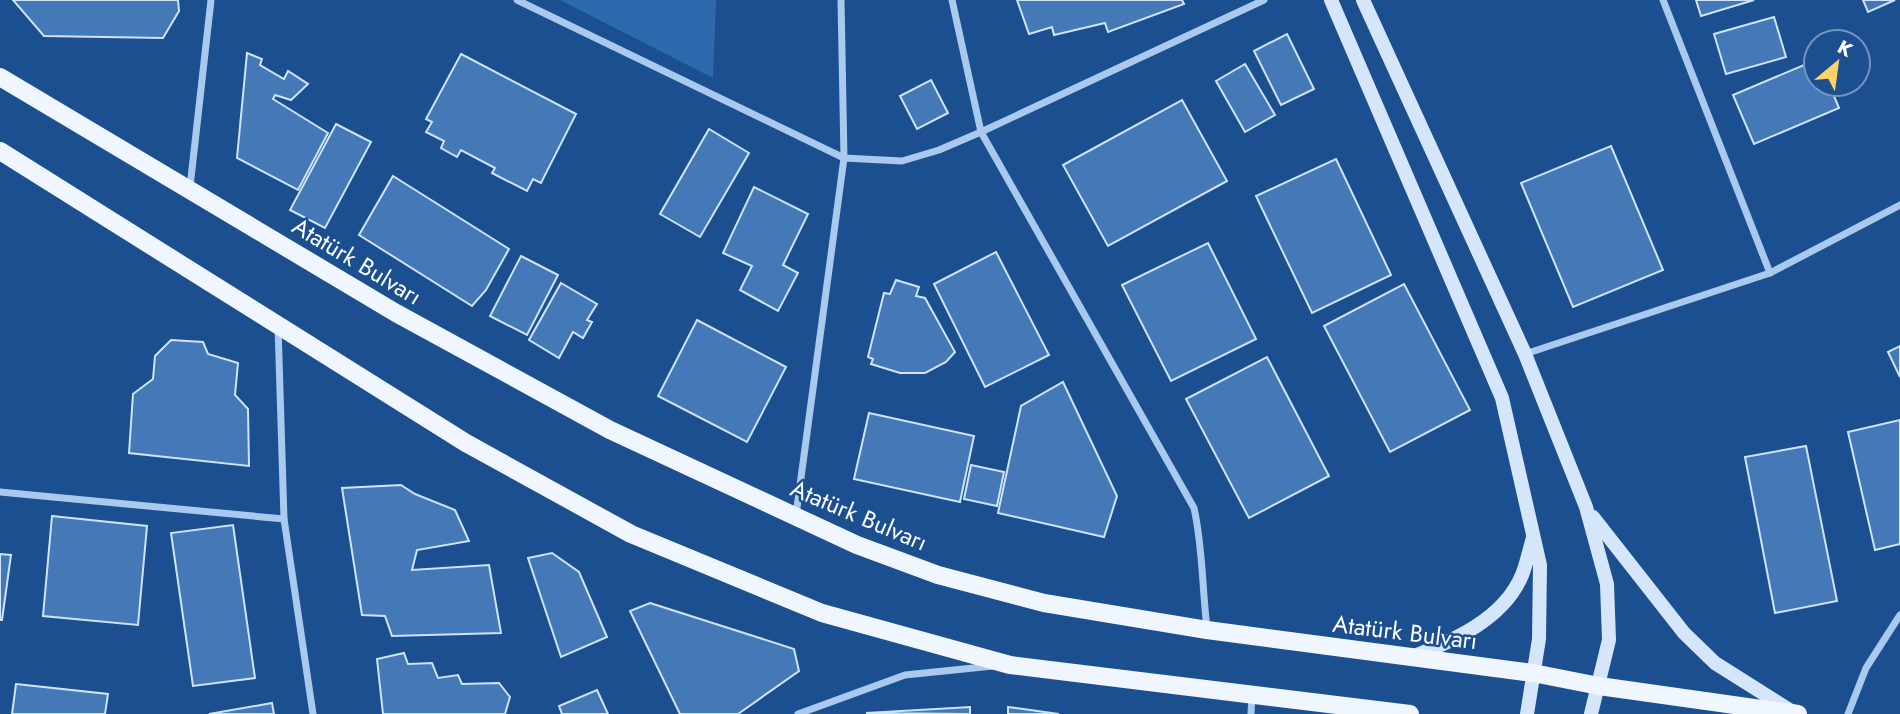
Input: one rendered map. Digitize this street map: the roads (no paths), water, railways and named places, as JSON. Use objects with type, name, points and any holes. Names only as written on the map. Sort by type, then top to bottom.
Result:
[{"type":"main road","points":[[1331,0],[1502,398],[1540,565],[1541,615],[1527,714]]},
{"type":"main road","points":[[1363,0],[1525,354],[1586,507],[1607,584],[1609,640],[1591,714]]},
{"type":"main road","name":"Atatürk Bulvarı","points":[[0,77],[396,313],[610,430],[858,545],[938,575],[1044,603],[1207,630],[1533,673],[1599,686],[1797,714]]},
{"type":"main road","points":[[0,151],[466,443],[631,534],[822,613],[1010,665],[1410,714]]},
{"type":"main road","points":[[1586,507],[1684,633],[1715,663],[1797,714]]},
{"type":"main road","points":[[1410,658],[1458,639],[1502,602],[1521,577],[1533,537]]},
{"type":"street","points":[[189,189],[211,0]]},
{"type":"street","points":[[517,0],[844,158],[902,161],[939,150],[981,132],[1264,0]]},
{"type":"street","points":[[796,515],[844,158],[841,0]]},
{"type":"street","points":[[952,0],[981,132],[1194,508],[1202,546],[1201,581],[1207,630]]},
{"type":"street","points":[[1662,0],[1770,273]]},
{"type":"street","points":[[1525,354],[1770,273],[1900,205]]},
{"type":"street","points":[[278,325],[285,519],[313,714]]},
{"type":"street","points":[[0,492],[285,519]]},
{"type":"street","points":[[1848,714],[1866,668],[1900,615]]},
{"type":"street","points":[[798,714],[905,675],[1010,665]]},
{"type":"street","points":[[1251,714],[1252,695]]}]
